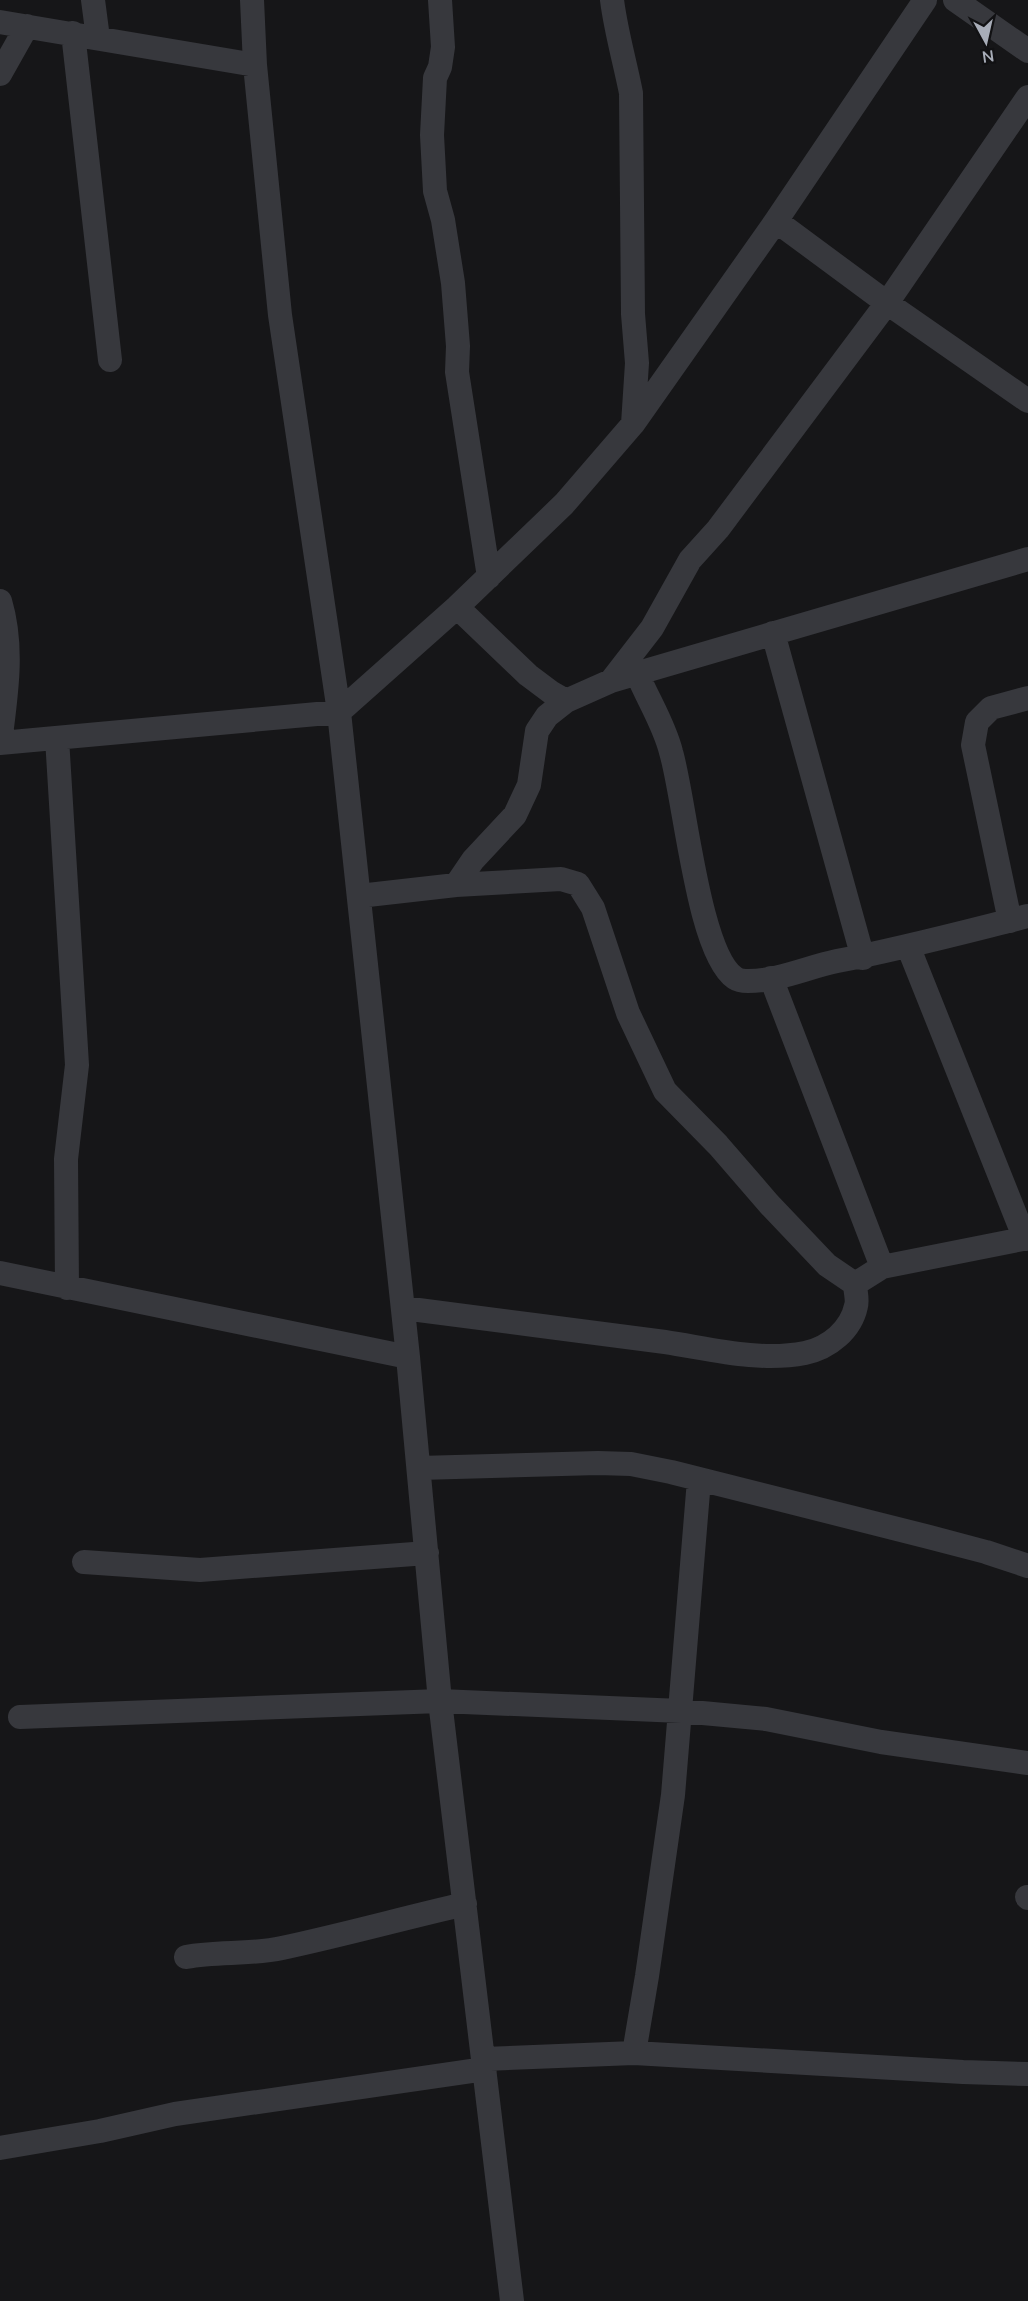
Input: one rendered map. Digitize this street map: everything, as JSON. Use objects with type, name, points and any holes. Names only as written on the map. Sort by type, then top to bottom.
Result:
[{"type":"street","points":[[93,0],[98,38]]},
{"type":"street","points":[[252,0],[255,65],[280,315],[339,712],[403,1308],[440,1701],[512,2301]]},
{"type":"street","points":[[440,0],[443,47],[440,67],[435,78],[432,135],[435,191],[443,220],[453,283],[458,346],[457,372],[489,577]]},
{"type":"street","points":[[612,0],[615,29],[625,58],[631,93],[633,314],[637,363],[633,424]]},
{"type":"street","points":[[0,601],[6,620],[9,669],[0,743],[339,712],[457,607],[564,504],[633,424],[776,221],[925,0]]},
{"type":"street","points":[[954,0],[1028,51]]},
{"type":"street","points":[[0,22],[255,65]]},
{"type":"street","points":[[0,74],[27,26]]},
{"type":"street","points":[[73,33],[111,360]]},
{"type":"street","points":[[611,681],[652,628],[690,560],[718,530],[887,303],[1028,97]]},
{"type":"street","points":[[776,221],[887,303],[1028,401]]},
{"type":"street","points":[[456,885],[473,860],[515,815],[529,785],[537,731],[547,716],[566,701],[611,681],[637,673],[1028,560]]},
{"type":"street","points":[[457,607],[528,675],[566,701]]},
{"type":"street","points":[[773,633],[863,958]]},
{"type":"street","points":[[637,673],[647,698],[663,726],[672,754],[693,861],[715,951],[736,979],[747,981],[771,978],[837,961],[863,958],[1019,918],[973,745],[978,722],[991,708],[1028,699]]},
{"type":"street","points":[[57,738],[77,1065],[66,1159],[67,1288]]},
{"type":"street","points":[[359,896],[456,885],[561,879],[578,884],[593,908],[627,1013],[665,1091],[718,1145],[769,1204],[827,1265],[855,1284]]},
{"type":"street","points":[[855,1284],[882,1266],[1026,1238],[908,946]]},
{"type":"street","points":[[771,978],[882,1266]]},
{"type":"street","points":[[0,1274],[408,1357]]},
{"type":"street","points":[[403,1308],[666,1342],[730,1354],[779,1356],[807,1353],[832,1342],[847,1327],[857,1305],[855,1284]]},
{"type":"street","points":[[419,1468],[631,1464],[929,1536],[1028,1566]]},
{"type":"street","points":[[634,2053],[673,1795],[699,1480]]},
{"type":"street","points":[[84,1562],[200,1570],[427,1553]]},
{"type":"street","points":[[20,1717],[440,1701],[681,1711],[766,1719],[881,1742],[1028,1763]]},
{"type":"street","points":[[186,1957],[206,1953],[250,1952],[281,1948],[465,1904]]},
{"type":"street","points":[[0,2148],[100,2131],[175,2114],[484,2064],[634,2053],[1028,2074]]}]
